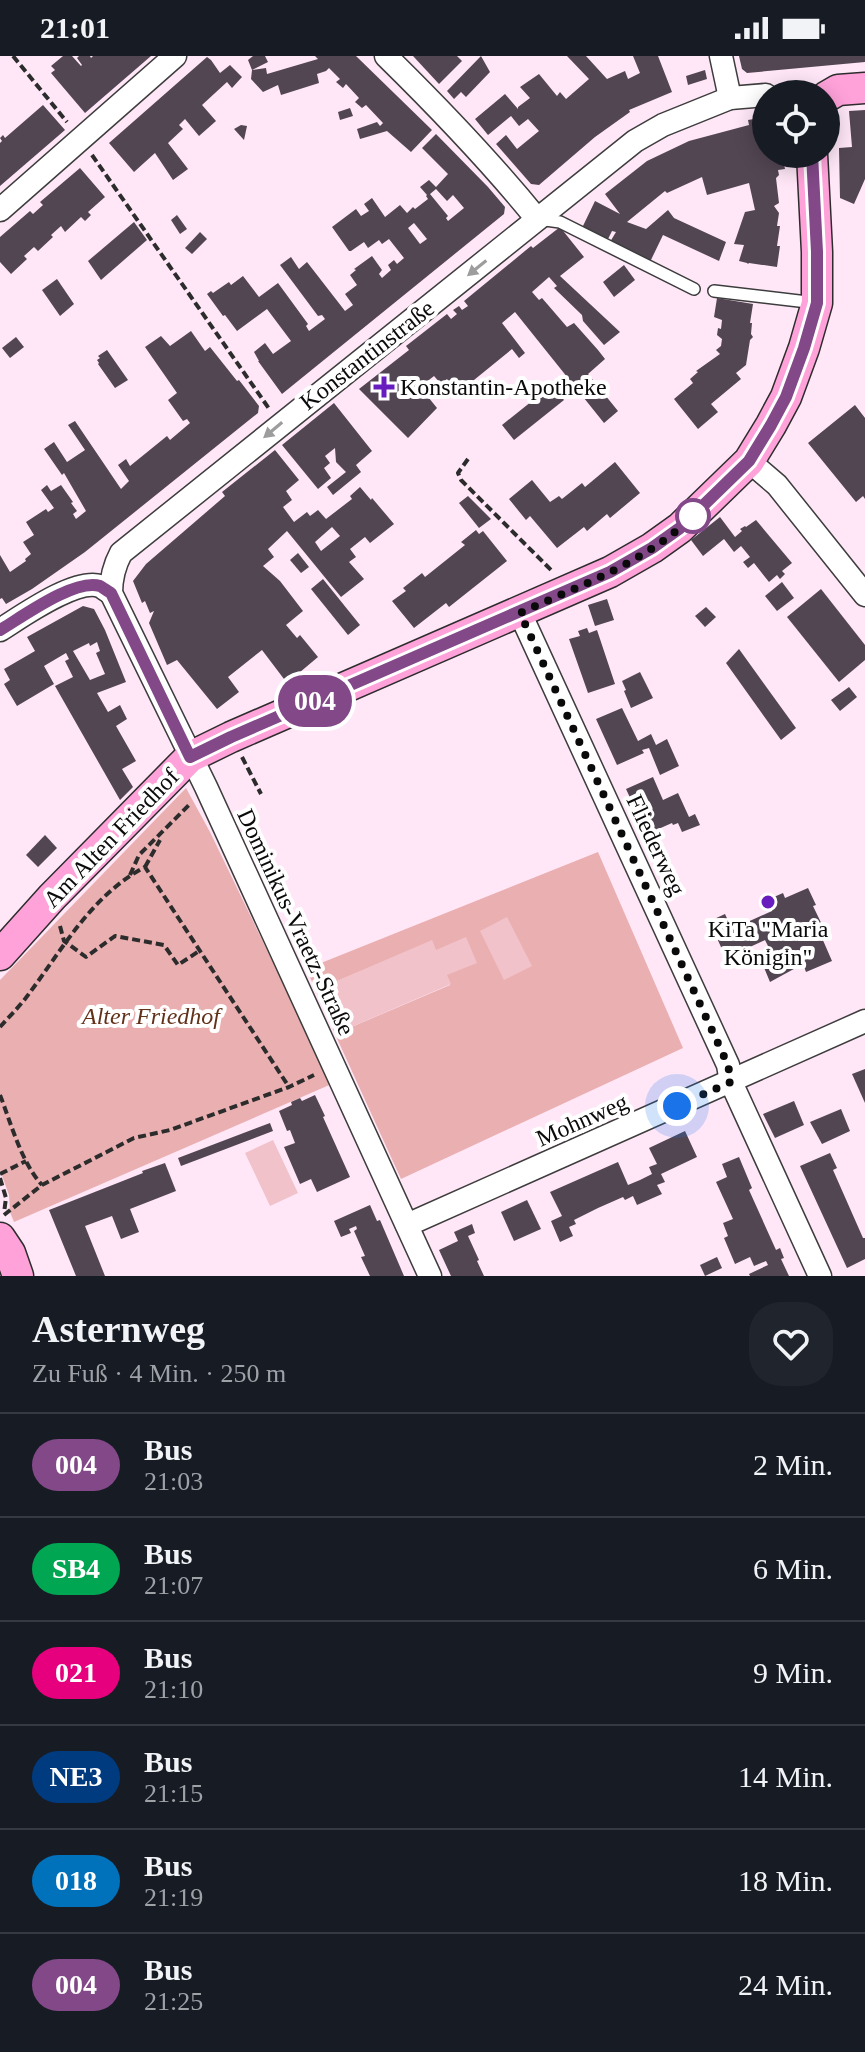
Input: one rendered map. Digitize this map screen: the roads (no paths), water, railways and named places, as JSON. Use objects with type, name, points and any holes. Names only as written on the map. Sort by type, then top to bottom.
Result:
[{"type":"street","points":[[0,210],[175,56]]},
{"type":"street","points":[[386,56],[448,116],[537,219]]},
{"type":"street","points":[[721,56],[730,98]]},
{"type":"street","points":[[840,90],[865,88]]},
{"type":"street","name":"Konstantinstraße","points":[[111,593],[114,568],[121,553],[635,141],[663,125],[730,98],[752,96]]},
{"type":"street","name":"Am Alten Friedhof","points":[[0,955],[52,897],[190,757],[610,572],[680,528],[749,461],[786,397],[817,303],[813,168]]},
{"type":"street","points":[[749,461],[777,485],[865,595]]},
{"type":"street","points":[[0,630],[70,589],[93,585],[111,593]]},
{"type":"street","name":"Dominikus-Vraetz-Straße","points":[[111,593],[206,787],[430,1276]]},
{"type":"street","name":"Fliederweg","points":[[520,613],[728,1065],[731,1082],[820,1276]]},
{"type":"street","name":"Mohnweg","points":[[407,1225],[865,1021]]},
{"type":"street","points":[[2,1227],[18,1276]]},
{"type":"lane","points":[[537,219],[560,222],[694,289]]},
{"type":"lane","points":[[714,291],[817,303]]},
{"type":"place","name":"Konstantin-Apotheke","points":[[384,387]]},
{"type":"place","name":"KiTa \"Maria Königin\"","points":[[768,902]]},
{"type":"park label","name":"Alter Friedhof","points":[[151,1016]]}]
